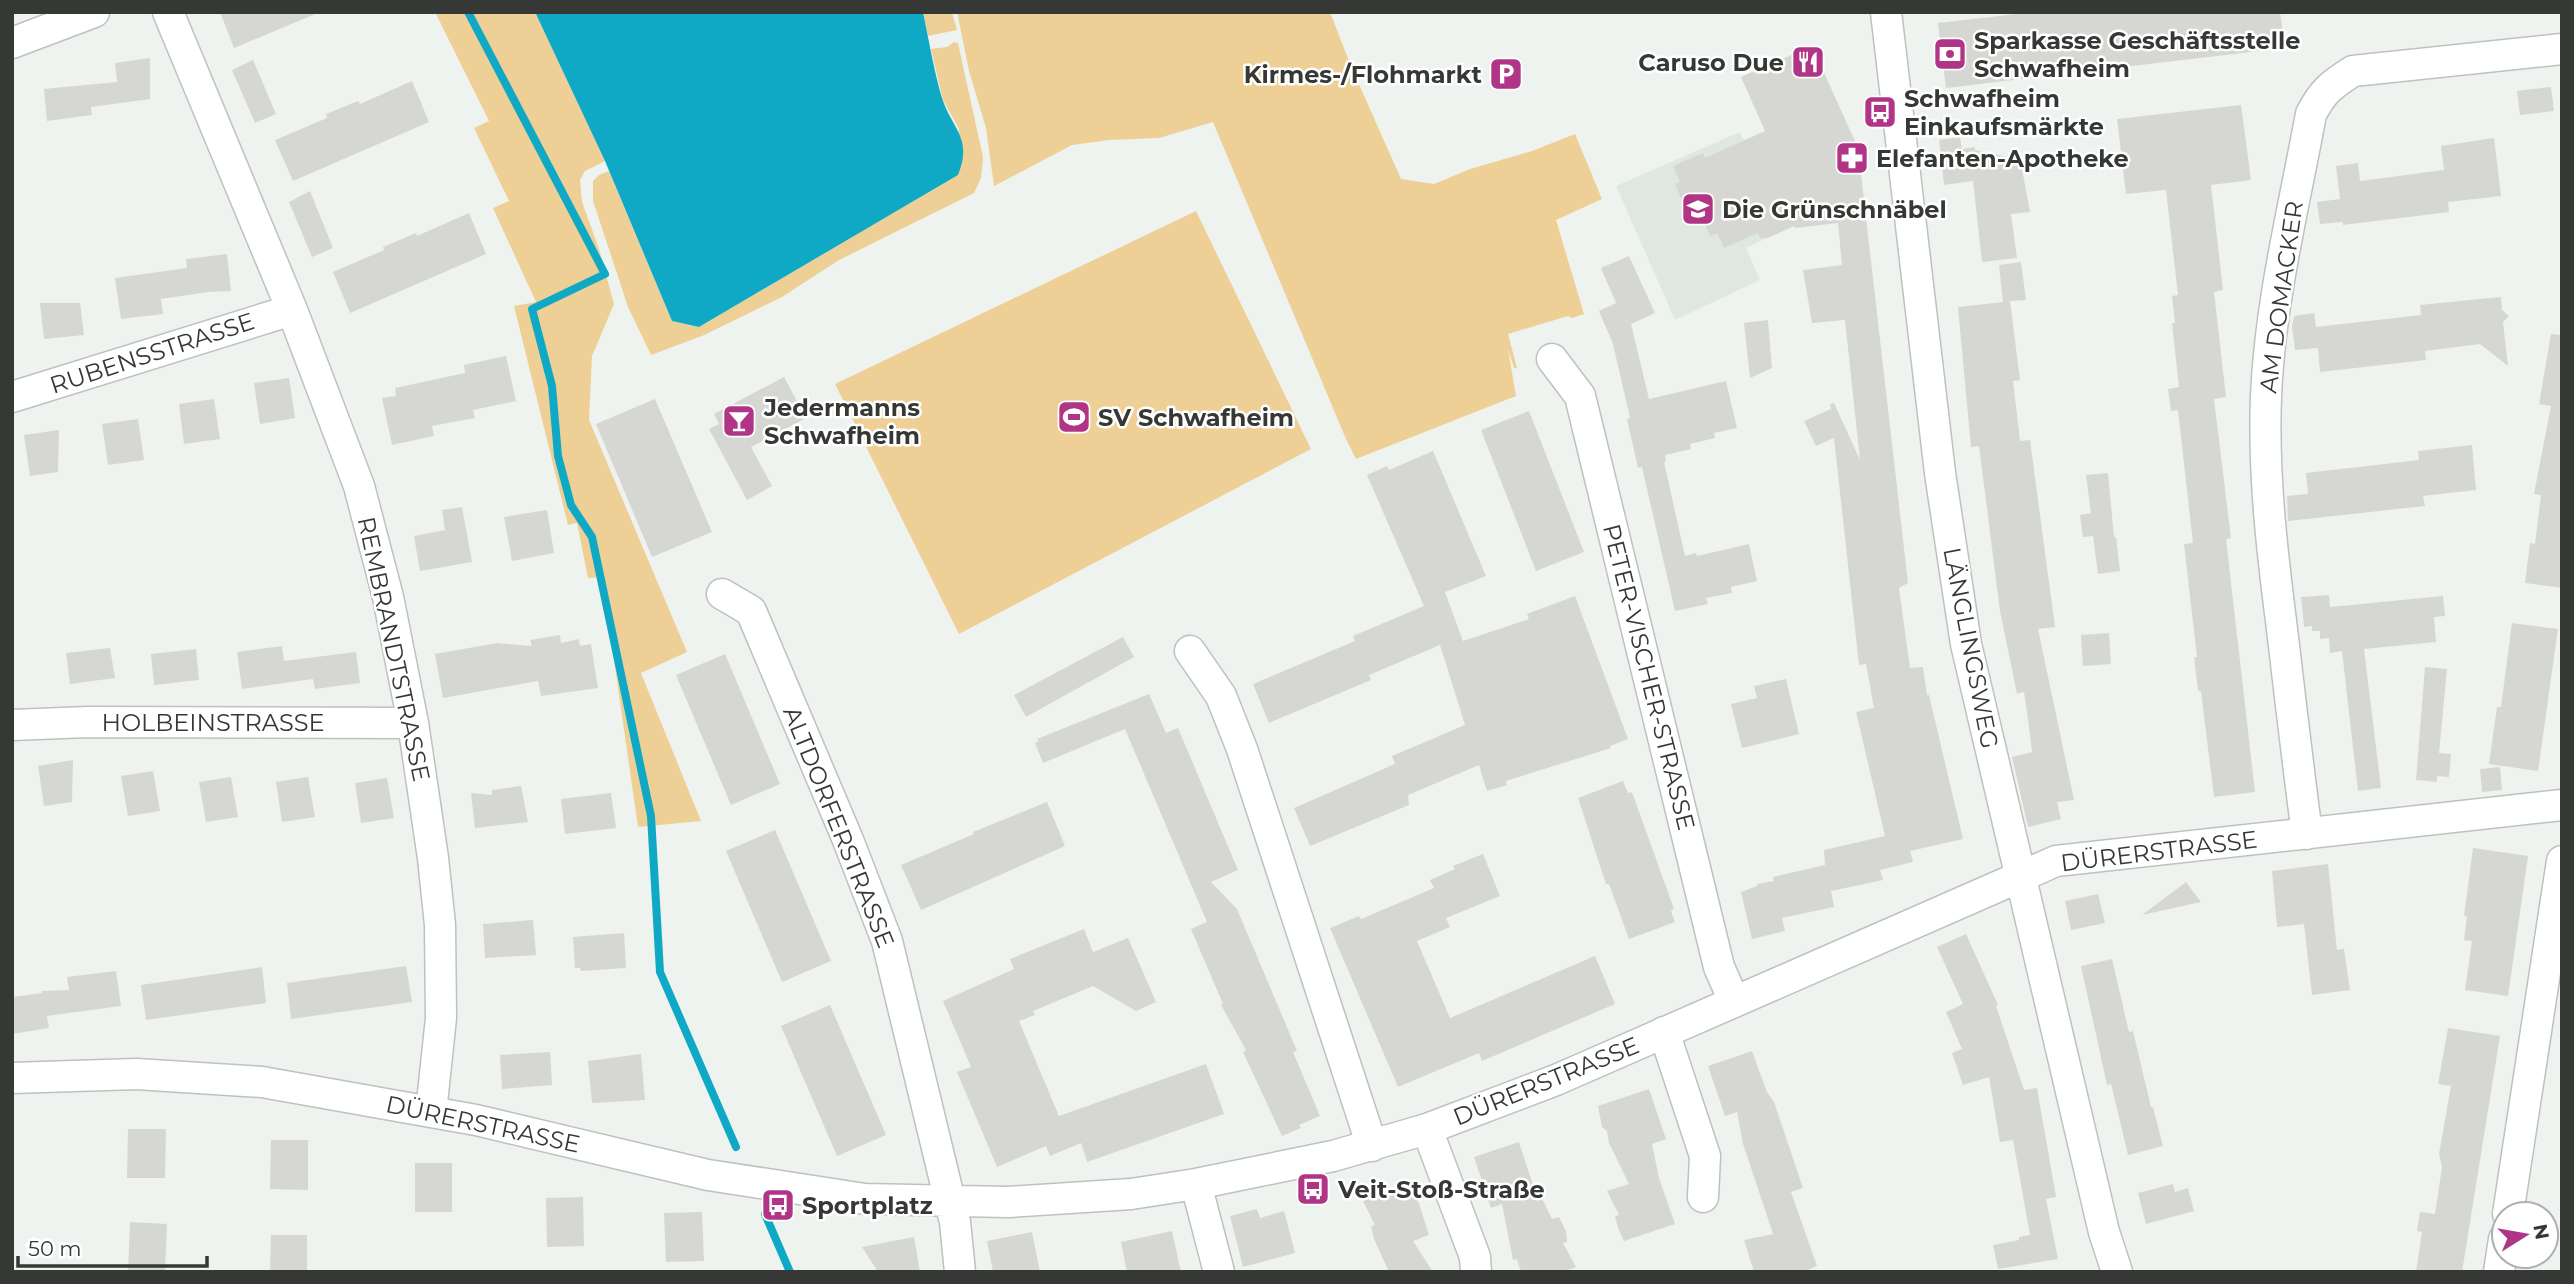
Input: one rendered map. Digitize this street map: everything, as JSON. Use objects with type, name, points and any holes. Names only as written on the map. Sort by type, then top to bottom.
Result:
[{"type":"street","points":[[12,43],[94,12]]},
{"type":"street","name":"REMBRANDTSTRASSE","points":[[168,12],[292,310],[359,486],[373,531],[413,723],[440,925],[441,1018],[431,1112]]},
{"type":"street","name":"LÄNGLINGSWEG","points":[[1886,12],[1945,511],[1966,644],[2104,1232],[2117,1272]]},
{"type":"street","name":"AM DOMACKER","points":[[2307,834],[2266,487],[2266,395],[2274,314],[2311,114],[2322,93],[2353,71],[2562,49]]},
{"type":"street","name":"RUBENSSTRASSE","points":[[12,397],[292,310]]},
{"type":"street","name":"PETER-VISCHER-STRASSE","points":[[1552,359],[1580,396],[1719,967],[1734,1001]]},
{"type":"street","name":"ALTDORFERSTRASSE","points":[[722,594],[751,611],[875,907],[887,941],[951,1202]]},
{"type":"street","points":[[1190,651],[1221,696],[1242,750],[1372,1146]]},
{"type":"street","name":"HOLBEINSTRASSE","points":[[12,725],[88,722],[413,723]]},
{"type":"street","name":"DÜRERSTRASSE","points":[[12,1078],[136,1074],[262,1082],[476,1120],[708,1175],[864,1199],[951,1202],[1052,1200],[1130,1194],[1196,1184],[1372,1146],[1427,1129],[1556,1080],[2056,861],[2562,805]]},
{"type":"street","points":[[2510,1200],[2562,861]]},
{"type":"street","name":"DÜRERSTRASSE","points":[[1664,1032],[1705,1156],[1703,1197]]},
{"type":"street","name":"DÜRERSTRASSE","points":[[1427,1129],[1475,1257],[1476,1272]]},
{"type":"street","points":[[1196,1184],[1219,1272]]},
{"type":"street","points":[[951,1202],[960,1272]]},
{"type":"shaded area","points":[[435,12],[535,12],[605,161],[585,171],[580,180],[582,202],[599,249],[614,304],[592,356],[589,420],[687,652],[641,673],[701,821],[638,827],[602,577],[588,578],[577,523],[568,525],[514,306],[536,302],[493,208],[509,201],[474,128],[489,121]]},
{"type":"shaded area","points":[[923,12],[952,12],[957,30],[928,36]]},
{"type":"shaded area","points":[[957,12],[1330,12],[1401,179],[1434,184],[1470,169],[1532,151],[1575,134],[1602,199],[1556,220],[1584,314],[1572,318],[1568,316],[1508,334],[1517,368],[1514,368],[1508,349],[1516,396],[1356,459],[1213,122],[1159,138],[1072,145],[994,186],[986,128],[969,71]]},
{"type":"shaded area","points":[[954,42],[958,43],[983,157],[981,178],[974,193],[839,260],[782,297],[702,336],[651,355],[628,307],[593,201],[593,181],[609,171],[672,321],[699,327],[958,175],[959,129],[943,100],[931,49],[947,47]]},
{"type":"shaded area","name":"Die Grünschnäbel","points":[[1740,132],[1780,232],[1746,248],[1760,280],[1675,320],[1616,186]]},
{"type":"shaded area","name":"SV Schwafheim","points":[[1196,211],[1311,449],[959,634],[835,384]]},
{"type":"water","points":[[535,12],[923,12],[942,98],[962,143],[962,162],[958,175],[699,327],[672,321],[605,161]]},
{"type":"building","points":[[220,12],[320,12],[234,48]]},
{"type":"building","points":[[2035,12],[2280,12],[2285,48],[1946,88],[1938,23]]},
{"type":"building","points":[[1812,46],[1858,148],[1908,583],[1899,588],[1910,668],[1923,667],[1927,695],[1963,839],[1910,851],[1913,862],[1880,870],[1883,880],[1831,891],[1834,907],[1782,918],[1785,931],[1752,939],[1741,892],[1757,884],[1774,881],[1773,877],[1825,865],[1824,850],[1885,836],[1856,712],[1874,708],[1866,664],[1859,665],[1834,438],[1816,446],[1804,421],[1831,409],[1830,404],[1834,403],[1860,460],[1845,320],[1812,323],[1803,270],[1842,265],[1838,223],[1794,226],[1768,238],[1760,238],[1758,233],[1724,248],[1717,233],[1710,236],[1698,208],[1687,213],[1675,184],[1680,182],[1673,166],[1703,153],[1705,158],[1765,131],[1741,77]]},
{"type":"building","points":[[150,58],[150,99],[91,107],[92,115],[47,121],[44,89],[117,82],[115,63]]},
{"type":"building","points":[[253,60],[276,114],[255,123],[232,70]]},
{"type":"building","points":[[412,81],[429,122],[293,181],[275,140],[327,118],[326,114],[358,101],[360,104]]},
{"type":"building","points":[[2551,87],[2554,111],[2520,115],[2517,91]]},
{"type":"building","points":[[2241,105],[2251,180],[2211,185],[2223,290],[2214,292],[2226,397],[2214,399],[2231,538],[2226,539],[2255,792],[2214,797],[2201,691],[2198,691],[2194,657],[2197,657],[2184,544],[2193,543],[2178,410],[2171,411],[2168,389],[2179,387],[2172,323],[2175,323],[2172,296],[2178,295],[2166,190],[2126,194],[2117,119]]},
{"type":"building","points":[[1960,137],[1962,149],[1975,147],[1975,150],[2009,159],[2020,158],[2030,212],[2011,214],[2017,258],[1982,262],[1973,181],[1944,185],[1939,140]]},
{"type":"building","points":[[2494,138],[2501,196],[2448,202],[2449,212],[2343,225],[2343,222],[2320,224],[2317,202],[2340,199],[2336,166],[2358,163],[2360,181],[2444,170],[2441,146]]},
{"type":"building","points":[[310,191],[333,248],[312,257],[289,202]]},
{"type":"building","points":[[469,213],[486,254],[350,313],[333,272],[384,250],[383,247],[416,233],[417,236]]},
{"type":"building","points":[[227,254],[231,291],[161,299],[163,314],[121,319],[115,278],[187,268],[186,259]]},
{"type":"building","points":[[1629,256],[1655,313],[1631,324],[1649,399],[1726,381],[1737,428],[1714,433],[1715,438],[1690,444],[1691,449],[1665,455],[1664,462],[1685,556],[1696,553],[1697,556],[1749,544],[1757,581],[1731,587],[1732,593],[1706,598],[1708,604],[1675,611],[1642,467],[1638,468],[1613,344],[1599,311],[1616,303],[1601,268]]},
{"type":"building","points":[[2021,262],[2026,300],[2010,301],[2020,380],[2013,381],[2020,441],[2030,440],[2055,627],[2038,629],[2074,800],[2057,802],[2061,819],[2028,827],[2012,757],[2032,752],[2028,719],[2024,692],[2017,694],[2000,611],[1979,446],[1971,447],[1958,307],[2003,302],[1999,265]]},
{"type":"building","points":[[2501,297],[2502,310],[2509,316],[2503,322],[2508,366],[2480,344],[2425,351],[2426,360],[2320,372],[2318,348],[2295,350],[2292,327],[2294,316],[2314,313],[2316,327],[2421,315],[2420,305]]},
{"type":"building","points":[[40,303],[80,303],[84,335],[44,339]]},
{"type":"building","points":[[1768,320],[1772,368],[1750,378],[1744,323]]},
{"type":"building","points":[[2551,334],[2562,335],[2562,588],[2525,583],[2530,543],[2535,544],[2541,495],[2534,494],[2551,406],[2539,404]]},
{"type":"building","points":[[506,356],[516,401],[473,410],[475,418],[432,426],[434,436],[392,445],[382,398],[396,396],[395,388],[465,373],[464,365]]},
{"type":"building","points":[[784,377],[806,418],[751,447],[772,486],[747,500],[709,429],[719,424],[714,414]]},
{"type":"building","points":[[289,378],[295,418],[260,424],[254,383]]},
{"type":"building","points":[[214,399],[220,439],[184,444],[179,404]]},
{"type":"building","points":[[655,399],[712,532],[652,557],[596,424]]},
{"type":"building","points":[[1529,411],[1584,552],[1536,571],[1481,430]]},
{"type":"building","points":[[138,419],[144,460],[108,465],[102,424]]},
{"type":"building","points":[[59,430],[58,472],[30,476],[24,435]]},
{"type":"building","points":[[2472,445],[2476,490],[2423,496],[2425,506],[2288,521],[2287,496],[2308,494],[2306,473],[2419,460],[2418,451]]},
{"type":"building","points":[[1433,451],[1486,576],[1445,592],[1463,641],[1529,619],[1527,614],[1575,596],[1628,739],[1610,746],[1611,748],[1506,781],[1507,785],[1487,791],[1479,765],[1408,795],[1409,805],[1310,846],[1294,808],[1395,764],[1392,756],[1465,725],[1440,645],[1369,675],[1371,680],[1269,723],[1253,684],[1355,641],[1353,636],[1424,606],[1367,475],[1387,466],[1389,470]]},
{"type":"building","points":[[2108,473],[2120,571],[2098,574],[2093,536],[2083,537],[2080,515],[2091,513],[2086,475]]},
{"type":"building","points":[[462,507],[472,562],[420,571],[414,536],[445,530],[442,510]]},
{"type":"building","points":[[547,510],[554,553],[512,561],[504,517]]},
{"type":"building","points":[[2329,595],[2330,607],[2443,596],[2445,616],[2434,617],[2436,642],[2364,649],[2381,788],[2358,791],[2342,651],[2330,653],[2329,638],[2320,639],[2320,631],[2312,631],[2312,626],[2304,627],[2301,597]]},
{"type":"building","points":[[2512,623],[2558,629],[2538,771],[2489,764],[2497,707],[2501,707]]},
{"type":"building","points":[[2109,633],[2111,664],[2083,666],[2081,635]]},
{"type":"building","points":[[560,635],[561,643],[579,639],[580,646],[591,644],[598,688],[541,696],[538,681],[443,698],[435,654],[497,643],[532,646],[530,640]]},
{"type":"building","points":[[1123,637],[1134,657],[1026,717],[1014,695]]},
{"type":"building","points":[[282,646],[284,661],[356,652],[360,683],[315,689],[313,679],[242,689],[237,652]]},
{"type":"building","points":[[110,648],[115,678],[70,684],[66,653]]},
{"type":"building","points":[[196,649],[199,680],[154,685],[151,654]]},
{"type":"building","points":[[725,654],[780,784],[731,805],[676,675]]},
{"type":"building","points":[[2425,667],[2447,669],[2439,753],[2451,754],[2449,777],[2437,776],[2437,782],[2416,780]]},
{"type":"building","points":[[1786,679],[1799,734],[1742,748],[1731,704],[1757,698],[1754,686]]},
{"type":"building","points":[[1149,694],[1166,733],[1178,728],[1238,870],[1211,882],[1237,909],[1297,1051],[1293,1052],[1320,1116],[1282,1136],[1243,1052],[1246,1050],[1221,1005],[1223,1004],[1191,929],[1207,922],[1125,729],[1043,763],[1035,743],[1039,741],[1037,739]]},
{"type":"building","points":[[73,760],[72,802],[44,806],[38,766]]},
{"type":"building","points":[[2500,767],[2502,790],[2482,792],[2480,769]]},
{"type":"building","points":[[153,771],[160,811],[128,816],[121,776]]},
{"type":"building","points":[[231,777],[238,817],[206,822],[199,782]]},
{"type":"building","points":[[308,777],[315,817],[282,822],[276,782]]},
{"type":"building","points":[[387,778],[394,818],[361,823],[355,783]]},
{"type":"building","points":[[1623,781],[1628,793],[1632,792],[1674,909],[1671,911],[1675,922],[1629,939],[1609,884],[1606,884],[1578,798]]},
{"type":"building","points":[[521,786],[528,822],[475,828],[471,793],[492,795],[492,790]]},
{"type":"building","points":[[611,793],[616,828],[565,834],[561,799]]},
{"type":"building","points":[[1047,802],[1065,846],[921,910],[901,865]]},
{"type":"building","points":[[775,830],[831,961],[782,982],[726,851]]},
{"type":"building","points":[[2473,848],[2528,856],[2508,996],[2465,990],[2472,941],[2464,940],[2467,916],[2464,916]]},
{"type":"building","points":[[1483,854],[1500,896],[1446,918],[1450,927],[1417,941],[1450,1018],[1595,956],[1615,1004],[1482,1061],[1479,1053],[1398,1087],[1330,928],[1359,916],[1361,919],[1434,888],[1430,880],[1455,869],[1453,866]]},
{"type":"building","points":[[2328,864],[2337,950],[2344,949],[2350,990],[2312,995],[2304,924],[2277,927],[2272,871]]},
{"type":"building","points":[[2186,882],[2201,902],[2142,915]]},
{"type":"building","points":[[2098,894],[2105,923],[2071,930],[2065,901]]},
{"type":"building","points":[[533,920],[536,955],[485,958],[483,924]]},
{"type":"building","points":[[1084,929],[1093,952],[1128,938],[1156,1002],[1136,1011],[1093,986],[1033,1011],[1035,1015],[1019,1021],[1059,1116],[1206,1064],[1224,1114],[1087,1162],[1081,1143],[1050,1156],[1046,1146],[997,1167],[957,1072],[971,1067],[943,1001],[1014,969],[1010,959]]},
{"type":"building","points":[[624,933],[626,968],[581,971],[580,968],[575,968],[573,937]]},
{"type":"building","points":[[1966,934],[1998,1005],[1996,1006],[2024,1090],[2037,1088],[2056,1197],[2046,1199],[2058,1259],[1998,1269],[1993,1245],[2030,1235],[2013,1140],[2000,1142],[1989,1077],[1963,1085],[1952,1053],[1962,1049],[1946,1012],[1963,1004],[1937,947]]},
{"type":"building","points":[[2112,959],[2129,1032],[2133,1031],[2163,1146],[2128,1155],[2111,1084],[2107,1085],[2081,966]]},
{"type":"building","points":[[406,966],[412,1002],[291,1019],[287,983]]},
{"type":"building","points":[[262,967],[266,1003],[146,1020],[141,985]]},
{"type":"building","points":[[116,971],[121,1006],[47,1016],[49,1028],[12,1034],[12,997],[42,991],[69,990],[67,977]]},
{"type":"building","points":[[830,1005],[886,1135],[837,1156],[781,1026]]},
{"type":"building","points":[[2448,1028],[2500,1036],[2462,1272],[2416,1272],[2422,1232],[2417,1231],[2420,1212],[2435,1214],[2442,1167],[2439,1154],[2451,1086],[2438,1084]]},
{"type":"building","points":[[1752,1051],[1767,1092],[1774,1102],[1803,1188],[1791,1192],[1817,1266],[1803,1272],[1754,1272],[1744,1240],[1773,1234],[1743,1144],[1737,1112],[1725,1116],[1708,1066]]},
{"type":"building","points":[[550,1052],[552,1085],[502,1089],[500,1055]]},
{"type":"building","points":[[641,1054],[645,1100],[592,1103],[588,1061]]},
{"type":"building","points":[[1649,1089],[1666,1139],[1652,1144],[1659,1178],[1675,1224],[1624,1241],[1615,1216],[1619,1215],[1607,1191],[1629,1184],[1609,1143],[1607,1131],[1602,1127],[1598,1106]]},
{"type":"building","points":[[128,1129],[166,1129],[165,1178],[127,1178]]},
{"type":"building","points":[[271,1140],[308,1140],[308,1190],[270,1189]]},
{"type":"building","points":[[1519,1142],[1535,1191],[1538,1190],[1552,1219],[1559,1217],[1566,1231],[1567,1242],[1563,1243],[1576,1267],[1562,1272],[1521,1272],[1517,1259],[1513,1260],[1502,1204],[1491,1208],[1474,1157]]},
{"type":"building","points":[[415,1163],[452,1163],[452,1212],[415,1212]]},
{"type":"building","points":[[2173,1184],[2175,1192],[2188,1188],[2194,1211],[2146,1224],[2138,1193]]},
{"type":"building","points":[[1413,1185],[1429,1235],[1413,1241],[1433,1272],[1389,1272],[1374,1239],[1371,1226],[1375,1225],[1363,1201]]},
{"type":"building","points":[[583,1197],[584,1246],[547,1247],[546,1198]]},
{"type":"building","points":[[1257,1209],[1260,1218],[1284,1211],[1295,1253],[1243,1267],[1230,1216]]},
{"type":"building","points":[[702,1212],[704,1261],[666,1262],[664,1213]]},
{"type":"building","points":[[130,1222],[167,1224],[165,1272],[128,1272]]},
{"type":"building","points":[[1172,1231],[1181,1272],[1127,1272],[1121,1242]]},
{"type":"building","points":[[1032,1232],[1040,1272],[993,1272],[987,1241]]},
{"type":"building","points":[[271,1235],[307,1235],[307,1272],[270,1272]]},
{"type":"building","points":[[914,1237],[920,1272],[878,1272],[862,1247]]},
{"type":"waterway","points":[[468,12],[605,274],[532,309],[552,386],[558,456],[571,505],[592,537],[651,816],[660,972],[736,1147]]},
{"type":"waterway","points":[[765,1214],[790,1272]]},
{"type":"place","name":"Sparkasse Geschäftsstelle Schwafheim","points":[[1950,54]]},
{"type":"place","name":"Caruso Due","points":[[1808,62]]},
{"type":"place","name":"Kirmes-/Flohmarkt","points":[[1506,74]]},
{"type":"place","name":"Schwafheim Einkaufsmärkte","points":[[1880,112]]},
{"type":"place","name":"Elefanten-Apotheke","points":[[1852,158]]},
{"type":"place","name":"Die Grünschnäbel","points":[[1698,209]]},
{"type":"place","name":"SV Schwafheim","points":[[1074,417]]},
{"type":"place","name":"Jedermanns Schwafheim","points":[[739,421]]},
{"type":"place","name":"Veit-Stoß-Straße","points":[[1313,1189]]},
{"type":"place","name":"Sportplatz","points":[[778,1205]]}]
